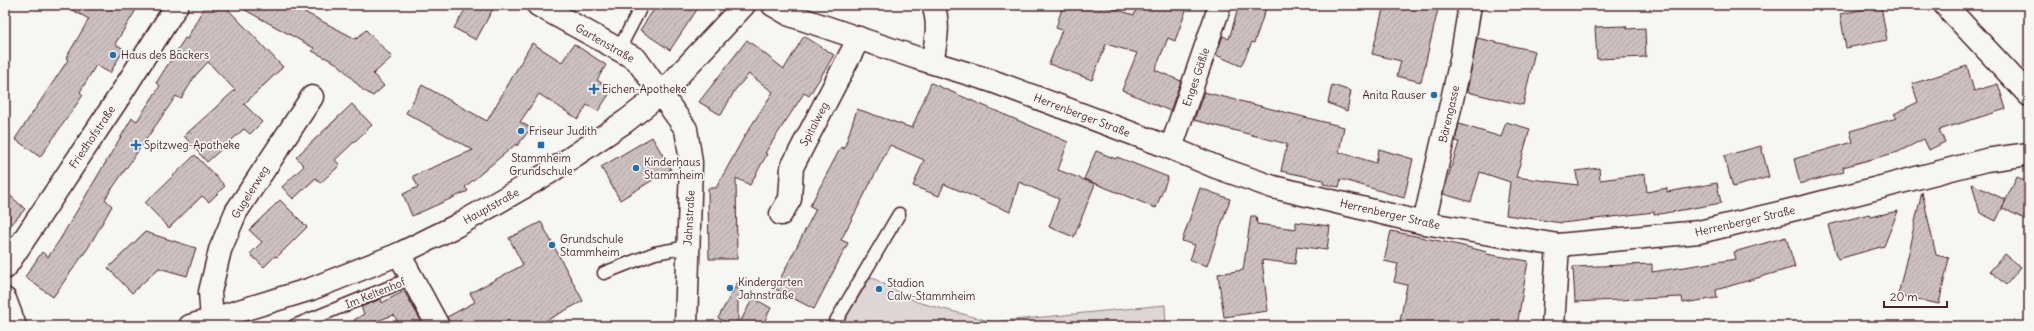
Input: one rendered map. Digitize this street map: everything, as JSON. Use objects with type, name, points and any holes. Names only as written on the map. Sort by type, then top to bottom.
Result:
[{"type":"street","name":"Friedhofstraße","points":[[5,268],[117,100],[177,5]]},
{"type":"street","name":"Gartenstraße","points":[[538,5],[636,59],[662,93]]},
{"type":"street","name":"Hauptstraße","points":[[190,326],[311,289],[399,254],[456,226],[547,174],[626,120],[662,93],[744,5]]},
{"type":"street","name":"Herrenberger Straße","points":[[773,5],[790,15],[992,81],[1172,148],[1216,167],[1273,187],[1424,223],[1558,245],[1699,232],[1808,206],[1986,160],[2029,154]]},
{"type":"street","points":[[932,62],[938,31],[937,14],[933,5]]},
{"type":"street","name":"Enges Gäßle","points":[[1172,148],[1220,5]]},
{"type":"street","name":"Bärengasse","points":[[1424,223],[1461,60],[1470,5]]},
{"type":"street","points":[[1945,5],[2029,95]]},
{"type":"street","name":"Spitalweg","points":[[781,214],[790,199],[792,166],[859,38]]},
{"type":"street","name":"Jahnstraße","points":[[662,93],[686,128],[690,145],[691,162],[686,326]]},
{"type":"street","name":"Gugelerweg","points":[[212,320],[210,292],[220,250],[236,212],[312,97]]},
{"type":"street","points":[[1553,326],[1558,245]]},
{"type":"street","name":"Im Keltenhof","points":[[399,254],[438,326]]},
{"type":"street","points":[[5,299],[15,326]]},
{"type":"lane","points":[[619,49],[642,5]]},
{"type":"lane","points":[[833,326],[899,214]]},
{"type":"lane","points":[[604,274],[655,252],[688,247]]},
{"type":"lane","name":"Im Keltenhof","points":[[294,326],[412,278]]},
{"type":"shaded area","name":"Stadion Calw-Stammheim","points":[[871,277],[917,302],[993,322],[1165,305],[1166,326],[841,326]]},
{"type":"building","points":[[63,5],[139,5],[115,44],[124,49],[110,73],[96,65],[80,92],[83,95],[40,157],[15,139],[68,60],[66,58],[89,19]]},
{"type":"building","points":[[205,5],[224,5],[283,67],[244,104],[262,122],[250,134],[244,129],[207,162],[184,136],[235,90],[208,62],[195,76],[181,99],[176,96],[105,199],[112,206],[88,248],[53,297],[25,277],[42,252],[48,257],[59,241],[132,118],[137,121],[160,86],[156,83],[185,38],[187,39]]},
{"type":"building","points":[[236,5],[291,5],[356,39],[366,30],[392,57],[373,74],[384,86],[373,96],[363,90],[338,64],[312,51],[314,48]]},
{"type":"building","points":[[468,5],[495,5],[476,40],[454,28]]},
{"type":"building","points":[[657,5],[700,5],[670,50],[640,30]]},
{"type":"building","points":[[1063,5],[1101,5],[1134,15],[1138,5],[1188,5],[1175,41],[1168,38],[1155,70],[1181,81],[1170,111],[1122,90],[1137,53],[1106,44],[1092,80],[1049,64],[1062,30],[1056,28]]},
{"type":"building","points":[[1239,5],[1267,5],[1254,43],[1252,42],[1241,66],[1216,55],[1223,36],[1229,39]]},
{"type":"building","points":[[1384,5],[1439,5],[1421,82],[1397,76],[1401,61],[1372,54]]},
{"type":"building","points":[[1881,6],[1887,40],[1846,48],[1840,14]]},
{"type":"building","points":[[1626,26],[1627,29],[1645,28],[1646,57],[1597,59],[1595,27]]},
{"type":"building","points":[[804,36],[834,55],[809,96],[804,93],[765,153],[767,154],[750,185],[736,178],[737,259],[709,259],[708,188],[716,188],[744,137],[773,92],[749,74],[735,90],[721,115],[699,102],[747,40],[784,69]]},
{"type":"building","points":[[1477,38],[1535,51],[1523,105],[1467,92]]},
{"type":"building","points":[[532,43],[562,62],[574,44],[606,65],[597,80],[612,90],[598,111],[587,105],[578,119],[539,94],[520,122],[531,128],[517,146],[516,144],[465,187],[468,191],[412,216],[403,194],[418,187],[413,176],[473,150],[406,113],[422,85],[487,121]]},
{"type":"building","points":[[1967,66],[1974,91],[1998,84],[2006,109],[1939,130],[1945,142],[1929,150],[1924,139],[1898,152],[1843,167],[1844,172],[1800,184],[1794,159],[1853,142],[1850,131],[1897,118],[1894,114],[1918,102],[1912,84]]},
{"type":"building","points":[[931,83],[1068,142],[1058,170],[1095,184],[1074,237],[1049,227],[1059,199],[1019,182],[1010,212],[944,184],[939,196],[913,186],[924,160],[890,145],[841,240],[848,243],[814,309],[775,289],[816,209],[810,206],[841,147],[844,149],[857,109],[912,128]]},
{"type":"building","points":[[1332,85],[1351,91],[1347,111],[1328,103]]},
{"type":"building","points":[[1204,92],[1344,127],[1339,152],[1376,163],[1379,149],[1413,159],[1404,198],[1341,179],[1339,187],[1323,184],[1323,180],[1281,171],[1287,144],[1194,120]]},
{"type":"building","points":[[352,104],[372,125],[335,160],[340,165],[320,183],[316,178],[293,199],[282,187],[304,166],[296,157]]},
{"type":"building","points":[[1506,122],[1530,129],[1516,177],[1578,185],[1576,171],[1599,168],[1600,180],[1645,174],[1647,192],[1667,188],[1667,192],[1717,183],[1721,203],[1654,215],[1654,212],[1562,223],[1506,215],[1510,182],[1480,172],[1471,202],[1443,194],[1459,142],[1455,141],[1459,124],[1501,137]]},
{"type":"building","name":"Kinderhaus Stammheim","points":[[652,137],[671,169],[620,200],[601,167]]},
{"type":"building","points":[[1761,146],[1769,177],[1733,187],[1724,156]]},
{"type":"building","points":[[1096,151],[1116,159],[1117,157],[1168,177],[1156,208],[1084,179]]},
{"type":"building","points":[[195,155],[225,186],[209,202],[202,196],[169,228],[145,203]]},
{"type":"building","points":[[2017,177],[2029,183],[2029,221],[2002,208]]},
{"type":"building","points":[[1972,184],[2006,200],[1996,221],[1980,213]]},
{"type":"building","points":[[1200,188],[1230,199],[1207,266],[1190,260],[1195,245],[1182,241]]},
{"type":"building","points":[[5,191],[25,209],[5,232]]},
{"type":"building","points":[[1922,192],[1936,255],[1949,258],[1939,304],[1898,295]]},
{"type":"building","points":[[280,200],[307,227],[277,257],[275,256],[264,267],[250,254],[262,242],[249,230]]},
{"type":"building","points":[[1898,211],[1884,246],[1838,259],[1828,225],[1869,214],[1870,217]]},
{"type":"building","points":[[1251,216],[1256,216],[1257,224],[1296,229],[1296,222],[1330,226],[1327,250],[1297,246],[1295,264],[1262,260],[1268,311],[1224,317],[1218,274],[1243,270]]},
{"type":"building","name":"Grundschule Stammheim","points":[[541,222],[583,301],[536,326],[450,326],[447,317],[475,302],[470,293],[523,265],[509,238]]},
{"type":"building","points":[[1391,231],[1459,245],[1487,252],[1486,254],[1528,261],[1517,326],[1399,326],[1407,285],[1394,282],[1398,264],[1384,261]]},
{"type":"building","points":[[145,232],[196,248],[187,276],[159,268],[132,293],[108,268]]},
{"type":"building","points":[[1786,237],[1795,267],[1716,290],[1717,298],[1683,303],[1682,297],[1575,302],[1573,267],[1652,264],[1652,272],[1736,259],[1734,252]]},
{"type":"building","points":[[2005,254],[2021,267],[2006,285],[1990,271]]},
{"type":"building","points":[[738,282],[738,326],[734,326],[718,318]]},
{"type":"building","points":[[404,291],[424,326],[400,326],[394,315],[362,326],[357,326],[354,320],[364,314],[361,307],[381,299],[382,303]]},
{"type":"building","points":[[753,298],[771,308],[762,326],[738,326]]},
{"type":"place","name":"Haus des Bäckers","points":[[113,55]]},
{"type":"place","name":"Eichen-Apotheke","points":[[594,89]]},
{"type":"place","name":"Anita Rauser","points":[[1434,95]]},
{"type":"place","name":"Friseur Judith","points":[[521,131]]},
{"type":"place","name":"Spitzweg-Apotheke","points":[[136,145]]},
{"type":"place","name":"Stammheim Grundschule","points":[[541,145]]},
{"type":"place","name":"Kinderhaus Stammheim","points":[[636,168]]},
{"type":"place","name":"Grundschule Stammheim","points":[[552,245]]},
{"type":"place","name":"Kindergarten Jahnstraße","points":[[730,288]]},
{"type":"place","name":"Stadion Calw-Stammheim","points":[[879,289]]}]
